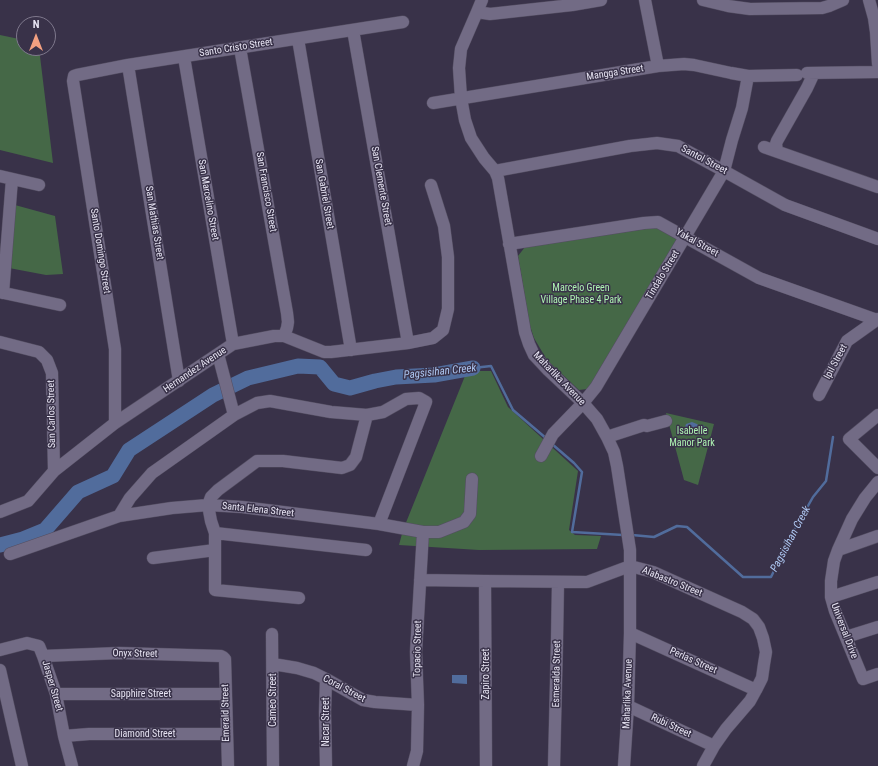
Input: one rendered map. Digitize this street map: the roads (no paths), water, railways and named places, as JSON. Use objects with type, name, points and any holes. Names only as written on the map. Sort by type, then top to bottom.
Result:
[{"type":"street","name":"Maharlika Avenue","points":[[482,0],[460,49],[459,68],[461,98],[465,120],[471,138],[484,158],[495,171],[498,178],[525,332],[534,355],[583,403],[597,419],[614,452],[617,466],[630,550],[628,706],[624,766]]},
{"type":"street","points":[[477,12],[490,14],[572,2],[601,0]]},
{"type":"street","points":[[645,0],[658,66]]},
{"type":"street","points":[[705,0],[728,6],[750,9],[780,4],[822,8],[843,0]]},
{"type":"street","points":[[869,0],[876,32],[878,64]]},
{"type":"street","name":"Santo Cristo Street","points":[[73,80],[73,78],[77,75],[128,65],[403,22]]},
{"type":"street","name":"San Clemente Street","points":[[353,30],[408,343]]},
{"type":"street","name":"San Gabriel Street","points":[[298,38],[351,350]]},
{"type":"street","name":"San Francisco Street","points":[[240,48],[288,318],[284,336]]},
{"type":"street","name":"San Marcelino Street","points":[[184,56],[233,344]]},
{"type":"street","name":"Mangga Street","points":[[433,103],[658,66],[684,64],[748,76],[878,72]]},
{"type":"street","name":"San Mathias Street","points":[[128,65],[180,381]]},
{"type":"street","points":[[777,151],[776,144],[804,94],[806,74]]},
{"type":"street","name":"Tindalo Street","points":[[544,451],[553,434],[583,403],[596,387],[724,171],[742,108],[748,76]]},
{"type":"street","name":"Santo Domingo Street","points":[[73,80],[115,349],[115,423]]},
{"type":"street","name":"Santol Street","points":[[495,171],[630,146],[657,143],[678,146],[784,205],[878,239]]},
{"type":"street","points":[[764,147],[878,187]]},
{"type":"street","points":[[39,185],[6,177],[1,293],[60,305]]},
{"type":"street","name":"Hernandez Avenue","points":[[0,512],[28,501],[54,471],[115,423],[180,381],[233,344],[274,336],[284,336],[324,352],[408,343],[433,338],[443,330],[448,309],[448,257],[444,226],[431,185]]},
{"type":"street","name":"Yakal Street","points":[[509,244],[644,222],[658,222],[686,236],[759,278],[877,320]]},
{"type":"street","name":"Ipil Street","points":[[819,395],[847,341],[877,320]]},
{"type":"street","name":"San Carlos Street","points":[[0,342],[39,352],[47,360],[52,373],[54,471]]},
{"type":"street","points":[[218,354],[234,415]]},
{"type":"street","points":[[119,516],[130,498],[152,473],[234,415],[257,403],[270,401],[331,412],[367,415],[383,412],[406,399],[419,398],[426,402],[379,524]]},
{"type":"street","points":[[300,598],[215,590],[215,533],[208,505],[211,497],[218,490],[257,461],[283,461],[342,468],[350,465],[356,456],[367,415]]},
{"type":"street","points":[[878,416],[849,439],[878,468]]},
{"type":"street","points":[[607,437],[644,425],[645,422],[665,419]]},
{"type":"street","name":"Santa Elena Street","points":[[10,554],[119,516],[172,508],[208,505],[242,507],[379,524],[423,537],[464,522],[470,514],[472,479]]},
{"type":"street","name":"Universal Drive","points":[[878,482],[868,494],[852,519],[834,561],[831,581],[831,597],[835,611],[863,679],[878,674]]},
{"type":"street","points":[[215,533],[366,550]]},
{"type":"street","points":[[838,550],[878,536]]},
{"type":"street","name":"Topacio Street","points":[[413,766],[417,751],[418,704],[416,652],[423,537]]},
{"type":"street","points":[[153,558],[215,550]]},
{"type":"street","name":"Alabastro Street","points":[[420,580],[485,582],[587,582],[630,566],[653,572],[742,612],[759,626],[764,638],[766,652],[762,678],[750,701],[726,729],[714,746],[703,766]]},
{"type":"street","name":"Zapiro Street","points":[[485,582],[486,766]]},
{"type":"street","name":"Esmeralda Street","points":[[554,766],[558,582]]},
{"type":"street","points":[[831,597],[878,582]]},
{"type":"street","points":[[846,638],[878,627]]},
{"type":"street","name":"Perlas Street","points":[[630,633],[756,690]]},
{"type":"street","name":"Cameo Street","points":[[272,634],[273,766]]},
{"type":"street","name":"Jasper Street","points":[[0,650],[27,643],[38,646],[56,694],[64,736],[72,766]]},
{"type":"street","name":"Onyx Street","points":[[43,656],[119,653],[220,656],[225,659]]},
{"type":"street","name":"Emerald Street","points":[[225,659],[228,766]]},
{"type":"street","name":"Coral Street","points":[[273,664],[297,668],[314,673],[362,700],[418,704]]},
{"type":"street","points":[[0,670],[22,766]]},
{"type":"street","name":"Nacar Street","points":[[326,679],[326,766]]},
{"type":"street","name":"Sapphire Street","points":[[56,694],[226,694]]},
{"type":"street","name":"Rubi Street","points":[[628,706],[714,746]]},
{"type":"street","name":"Diamond Street","points":[[64,736],[89,734],[226,734]]},
{"type":"water","points":[[692,422],[699,426],[703,425],[705,428],[697,432],[685,427],[686,424]]},
{"type":"water","points":[[452,675],[467,675],[467,684],[452,683]]},
{"type":"waterway","name":"Pagsisihan Creek","points":[[0,545],[23,539],[45,530],[78,492],[113,476],[129,450],[213,395],[248,378],[298,366],[320,367],[334,384],[350,388],[396,377],[434,375],[473,368]]},
{"type":"waterway","name":"Pagsisihan Creek","points":[[473,368],[491,366],[513,410],[547,439]]},
{"type":"waterway","name":"Pagsisihan Creek","points":[[632,535],[654,537],[677,526],[687,527],[743,577],[771,577],[791,536],[813,497],[826,481],[833,437]]},
{"type":"waterway","name":"Pagsisihan Creek","points":[[552,444],[582,472],[572,532],[623,535]]},
{"type":"park label","name":"Marcelo Green Village Phase 4 Park","points":[[581,294]]},
{"type":"park label","name":"Isabelle Manor Park","points":[[692,436]]}]
